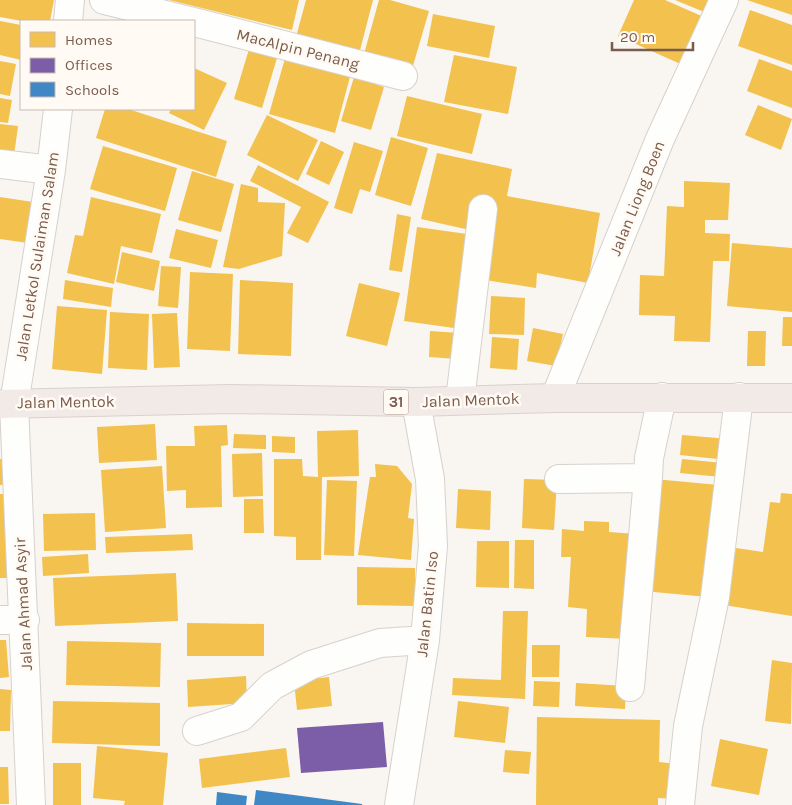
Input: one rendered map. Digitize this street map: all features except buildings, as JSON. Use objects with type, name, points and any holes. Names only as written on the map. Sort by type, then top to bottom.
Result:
[{"type":"highway","name":"Jalan Mentok","points":[[7,404],[231,399],[416,402],[555,398],[792,398]]},
{"type":"street","points":[[68,20],[70,0]]},
{"type":"street","points":[[104,0],[186,20]]},
{"type":"street","name":"Jalan Liong Boen","points":[[555,398],[660,139],[724,0]]},
{"type":"street","name":"MacAlpin Penang","points":[[195,22],[403,76]]},
{"type":"street","name":"Jalan Letkol Sulaiman Salam","points":[[7,404],[51,170],[58,110]]},
{"type":"street","points":[[0,164],[51,170]]},
{"type":"street","points":[[460,400],[483,209]]},
{"type":"street","points":[[630,687],[649,458],[662,397]]},
{"type":"street","points":[[680,805],[688,726],[715,597],[739,397]]},
{"type":"street","name":"Jalan Batin Iso","points":[[399,805],[425,640],[434,546],[433,504],[427,454],[416,402]]},
{"type":"street","name":"Jalan Ahmad Asyir","points":[[7,404],[12,620],[31,805]]},
{"type":"street","points":[[559,479],[648,478]]},
{"type":"street","points":[[197,731],[241,717],[272,686],[312,665],[380,643],[425,640]]}]
